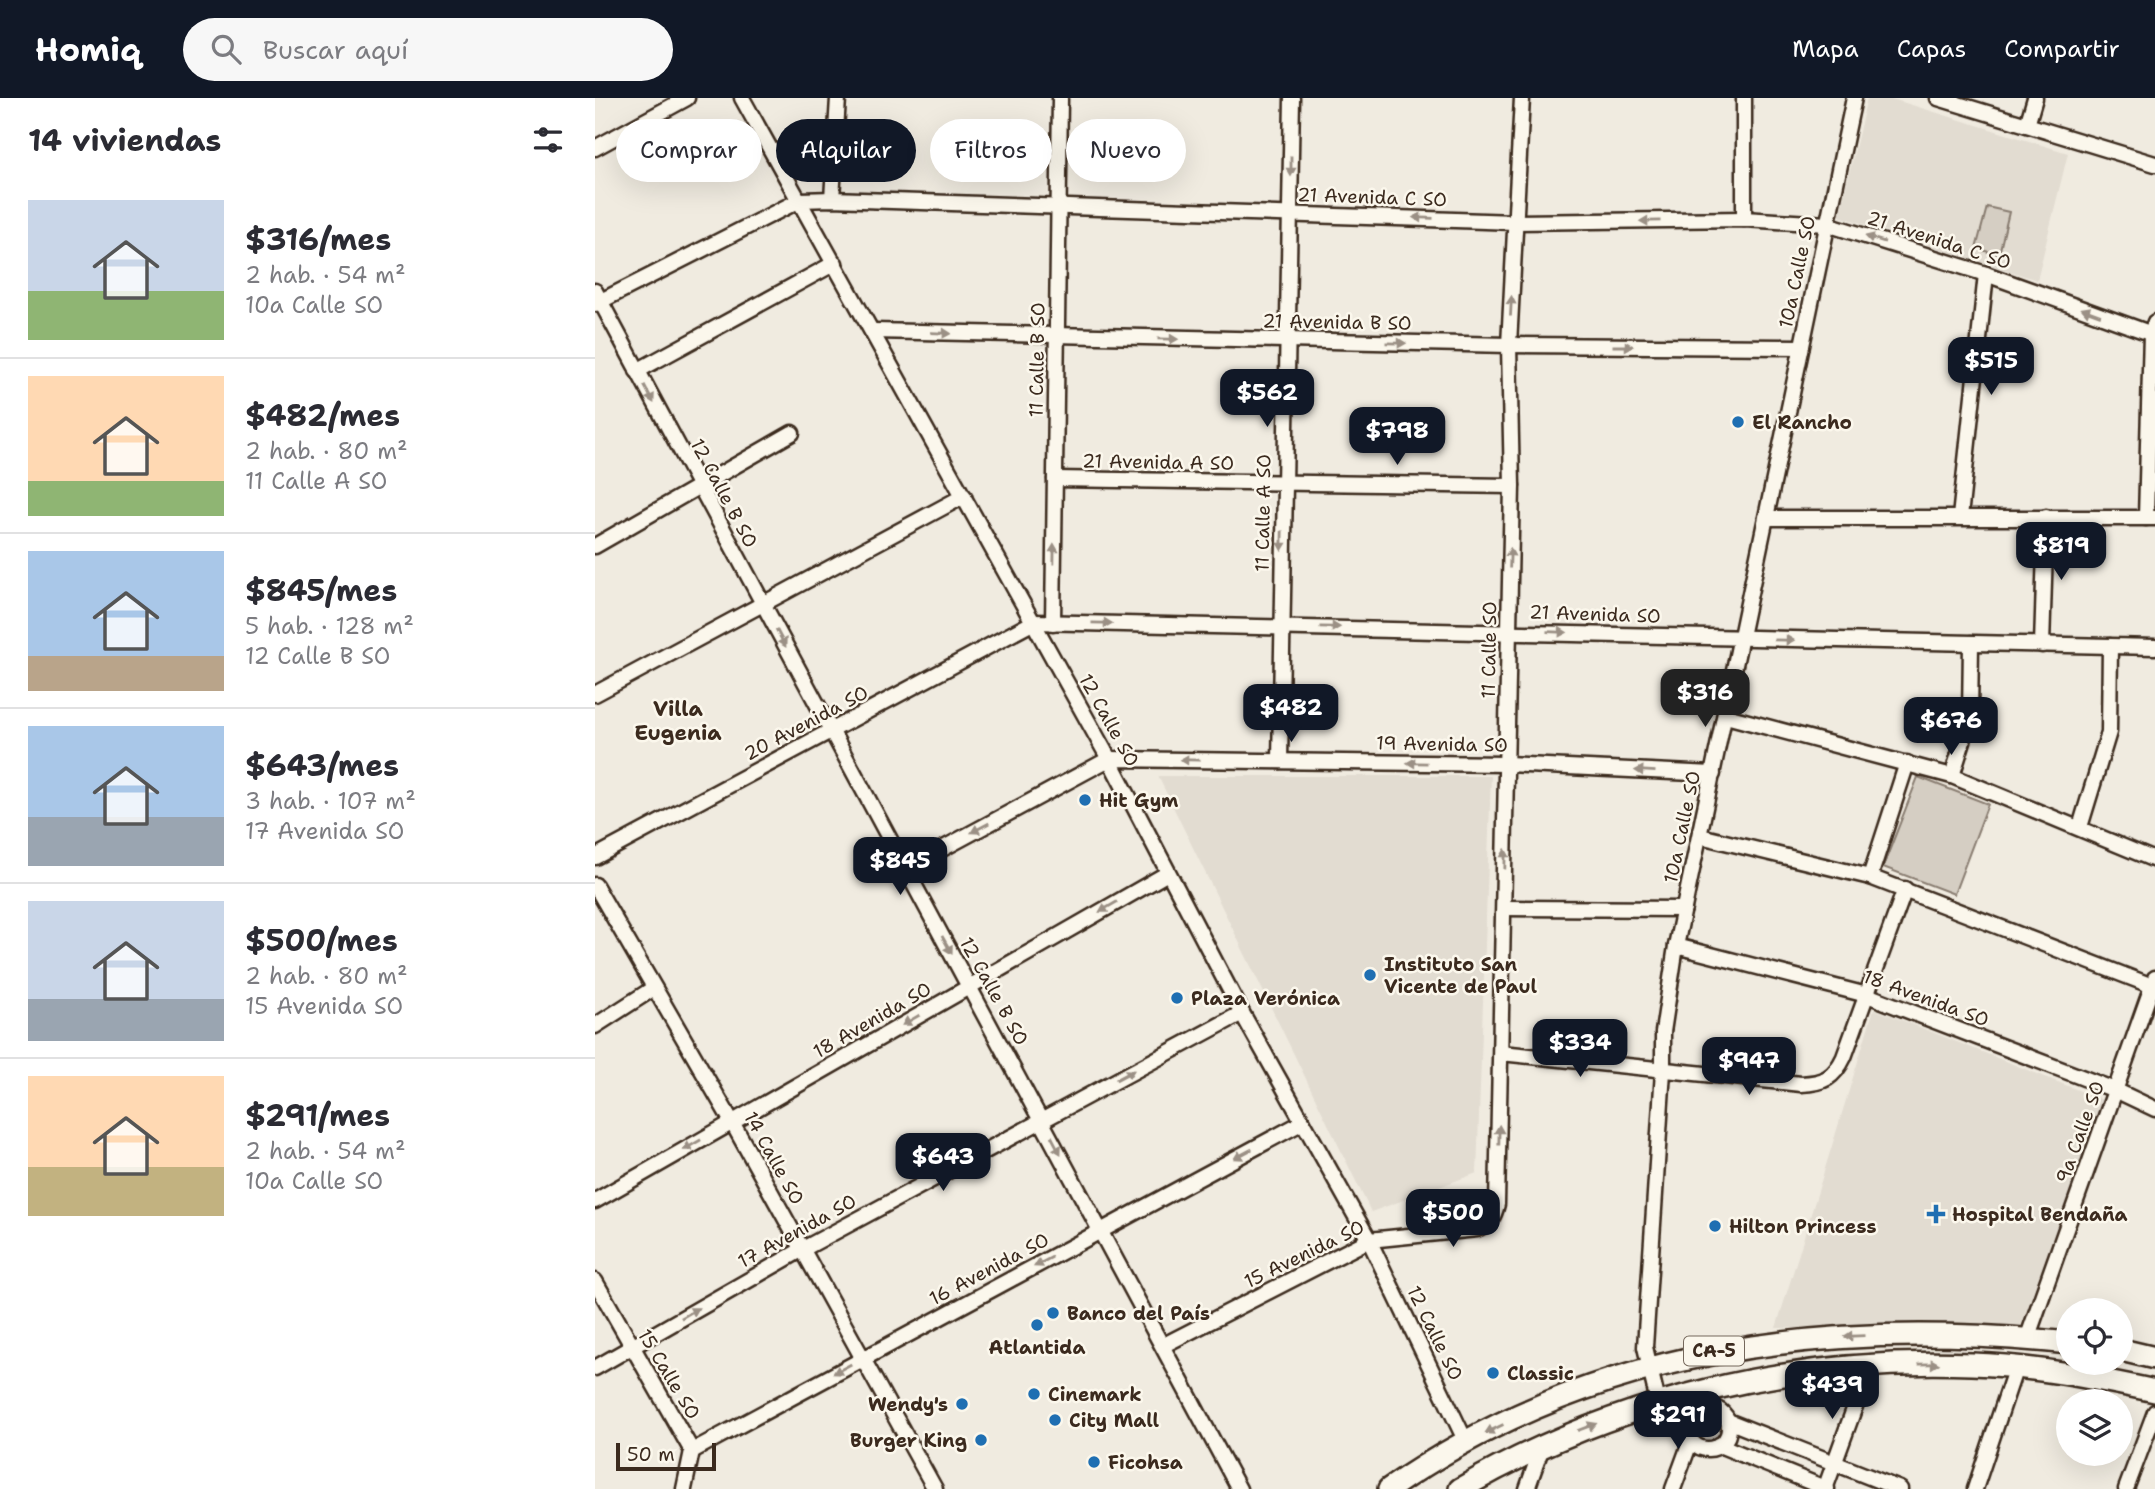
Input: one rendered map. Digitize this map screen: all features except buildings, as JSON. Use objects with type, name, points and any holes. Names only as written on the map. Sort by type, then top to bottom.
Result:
[{"type":"highway","name":"CA-5","points":[[1388,1489],[1466,1443],[1535,1409],[1648,1369],[1713,1352],[1837,1337],[1948,1333],[2056,1342]]},
{"type":"highway","points":[[1971,1364],[1988,1356],[2012,1356],[2023,1348],[2027,1339]]},
{"type":"highway","points":[[2133,1353],[2155,1358]]},
{"type":"highway","name":"CA-5","points":[[1460,1489],[1542,1447],[1658,1402],[1704,1398],[1808,1371],[1870,1365],[1971,1364],[2086,1376],[2155,1391]]},
{"type":"highway","points":[[1441,1489],[1485,1474]]},
{"type":"street","points":[[595,148],[687,98]]},
{"type":"street","name":"12 Calle SO","points":[[743,98],[1109,758],[1242,1013],[1369,1240],[1466,1443]]},
{"type":"street","points":[[832,199],[838,98]]},
{"type":"street","name":"11 Calle B SO","points":[[1053,622],[1060,98]]},
{"type":"street","name":"11 Calle A SO","points":[[1280,761],[1292,98]]},
{"type":"street","name":"11 Calle SO","points":[[1497,1203],[1512,485],[1509,345],[1522,98]]},
{"type":"street","points":[[1744,98],[1744,219]]},
{"type":"street","name":"10a Calle SO","points":[[1690,1436],[1671,1424],[1658,1402],[1645,1348],[1663,1071],[1663,1032],[1676,946],[1854,98]]},
{"type":"street","points":[[1938,98],[2155,164]]},
{"type":"street","points":[[2028,125],[2035,98]]},
{"type":"street","name":"21 Avenida C SO","points":[[597,299],[800,200],[832,199],[1515,222],[1744,219],[1827,224],[2154,330]]},
{"type":"street","points":[[637,371],[835,263]]},
{"type":"street","points":[[1960,517],[1986,274]]},
{"type":"street","name":"12 Calle B SO","points":[[597,299],[1164,1345],[1238,1489]]},
{"type":"street","points":[[1766,518],[2150,518],[2154,330]]},
{"type":"street","name":"21 Avenida B SO","points":[[873,331],[1509,345],[1801,347]]},
{"type":"street","points":[[595,546],[792,433]]},
{"type":"street","name":"21 Avenida A SO","points":[[1055,479],[1512,485]]},
{"type":"street","points":[[595,694],[964,496]]},
{"type":"street","points":[[2042,645],[2046,517]]},
{"type":"street","name":"21 Avenida SO","points":[[1034,622],[1507,630],[1742,639],[2155,647]]},
{"type":"street","name":"20 Avenida SO","points":[[595,857],[1034,622]]},
{"type":"street","points":[[1952,776],[1970,719],[1971,643]]},
{"type":"street","points":[[2080,827],[2109,732],[2110,646]]},
{"type":"street","points":[[1725,716],[1952,776],[2155,860]]},
{"type":"street","name":"19 Avenida SO","points":[[905,869],[1109,758],[1507,764],[1713,774]]},
{"type":"street","points":[[1870,877],[1907,762]]},
{"type":"street","points":[[1700,836],[1870,877],[2154,984]]},
{"type":"street","name":"18 Avenida SO","points":[[595,1201],[1167,873]]},
{"type":"street","name":"14 Calle SO","points":[[595,885],[732,1122],[935,1489]]},
{"type":"street","points":[[1501,1054],[1801,1084],[1819,1083],[1829,1078],[1844,1057],[1905,889]]},
{"type":"street","points":[[1504,908],[1684,909]]},
{"type":"street","name":"18 Avenida SO","points":[[1676,946],[1867,995],[2115,1090],[2155,1109]]},
{"type":"street","name":"9a Calle SO","points":[[2027,1339],[2154,984]]},
{"type":"street","points":[[595,1026],[654,988]]},
{"type":"street","name":"17 Avenida SO","points":[[595,1367],[803,1249],[1242,1013]]},
{"type":"street","name":"16 Avenida SO","points":[[692,1451],[1303,1122]]},
{"type":"street","name":"15 Avenida SO","points":[[1164,1345],[1369,1240],[1486,1226],[1494,1216],[1497,1203]]},
{"type":"street","name":"15 Calle SO","points":[[595,1282],[692,1451],[684,1489]]},
{"type":"street","points":[[1870,1365],[1835,1463],[1826,1489],[1719,1446],[1701,1447],[1690,1436],[1687,1426],[1704,1398],[1728,1421],[1835,1463],[1900,1489]]},
{"type":"street","points":[[1975,1489],[2016,1367]]},
{"type":"street","points":[[2126,1489],[2155,1412]]},
{"type":"street","points":[[1719,1446],[1728,1435],[1728,1421]]},
{"type":"street","points":[[1673,1489],[1690,1436]]},
{"type":"street","points":[[1527,1489],[1542,1447]]},
{"type":"shaded area","points":[[1867,98],[1889,98],[2068,153],[2037,280],[1839,216]]},
{"type":"shaded area","points":[[1987,207],[2009,212],[1999,254],[1976,249]]},
{"type":"shaded area","name":"Instituto San Vicente de Paul","points":[[1158,776],[1491,776],[1477,1173],[1371,1212]]},
{"type":"shaded area","points":[[1918,777],[1988,804],[1954,894],[1883,867]]},
{"type":"shaded area","name":"Hospital Bendaña","points":[[1874,1009],[2103,1100],[2020,1328],[1776,1328]]},
{"type":"shaded area","points":[[1708,1413],[1719,1417],[1723,1428],[1719,1439],[1708,1443],[1697,1439],[1693,1428],[1697,1417]]},
{"type":"place","name":"El Rancho","points":[[1738,422]]},
{"type":"place","name":"Hit Gym","points":[[1085,800]]},
{"type":"place","name":"Instituto San Vicente de Paul","points":[[1370,975]]},
{"type":"place","name":"Plaza Verónica","points":[[1177,998]]},
{"type":"place","name":"Hospital Bendaña","points":[[1936,1214]]},
{"type":"place","name":"Hilton Princess","points":[[1715,1226]]},
{"type":"place","name":"Banco del País","points":[[1053,1313]]},
{"type":"place","name":"Atlantida","points":[[1037,1325]]},
{"type":"place","name":"Classic","points":[[1493,1373]]},
{"type":"place","name":"Cinemark","points":[[1034,1394]]},
{"type":"place","name":"Wendy's","points":[[962,1404]]},
{"type":"place","name":"City Mall","points":[[1055,1420]]},
{"type":"place","name":"Burger King","points":[[981,1440]]},
{"type":"place","name":"Ficohsa","points":[[1094,1462]]},
{"type":"district","name":"Villa Eugenia","points":[[678,721]]}]
